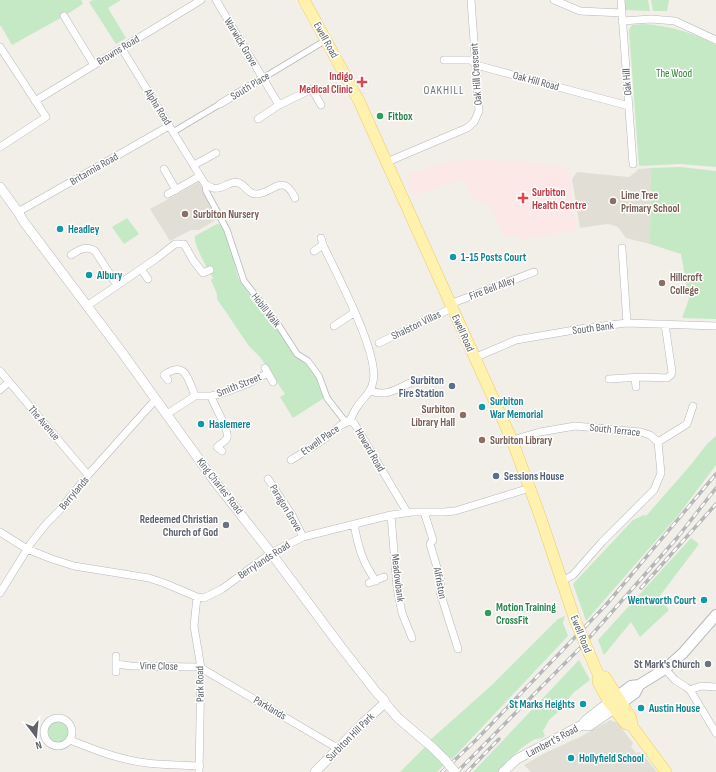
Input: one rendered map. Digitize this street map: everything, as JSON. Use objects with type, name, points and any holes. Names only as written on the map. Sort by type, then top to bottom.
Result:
[{"type":"main road","name":"Ewell Road","points":[[304,0],[359,101],[512,440],[575,620],[599,676],[598,682],[631,718],[632,726],[666,772]]},
{"type":"main road","points":[[616,703],[635,693],[639,685],[665,669],[683,653],[716,615]]},
{"type":"street","name":"Browns Road","points":[[35,101],[201,0]]},
{"type":"street","name":"Warwick Grove","points":[[216,0],[279,105]]},
{"type":"street","name":"Oak Hill Crescent","points":[[387,162],[467,128],[474,122],[479,111],[471,0]]},
{"type":"street","points":[[554,0],[580,10],[622,13]]},
{"type":"street","name":"Oak Hill","points":[[621,0],[633,164]]},
{"type":"street","points":[[64,16],[94,65]]},
{"type":"street","points":[[622,21],[651,19],[676,21],[716,40]]},
{"type":"street","name":"South Place","points":[[171,129],[220,104],[326,40]]},
{"type":"street","points":[[0,46],[46,117],[0,147]]},
{"type":"street","name":"Alpha Road","points":[[122,48],[205,184]]},
{"type":"street","name":"Oak Hill Road","points":[[444,60],[471,60],[476,65],[629,106]]},
{"type":"street","points":[[258,119],[279,105],[312,88],[321,105]]},
{"type":"street","name":"Britannia Road","points":[[18,212],[171,129]]},
{"type":"street","points":[[194,165],[216,153]]},
{"type":"street","points":[[164,169],[176,190]]},
{"type":"street","points":[[168,194],[200,176]]},
{"type":"street","points":[[205,184],[214,189],[233,183],[239,183],[253,194],[258,195],[283,185],[290,188],[295,198]]},
{"type":"street","name":"Hobill Walk","points":[[205,184],[206,191],[227,230],[244,281],[255,297],[277,323],[297,354],[308,361],[318,376],[327,398],[335,409],[344,420],[350,420]]},
{"type":"street","name":"King Charles' Road","points":[[0,188],[167,414],[216,483],[271,553],[341,647],[385,703],[411,730],[432,747],[456,772]]},
{"type":"street","points":[[314,251],[322,242],[355,312],[373,362],[374,379],[371,391],[378,394],[389,393],[410,383]]},
{"type":"street","points":[[87,306],[175,244],[184,244],[193,260],[203,273],[210,270]]},
{"type":"street","points":[[71,255],[84,248],[91,248],[95,251],[117,285]]},
{"type":"street","points":[[622,248],[627,323]]},
{"type":"street","points":[[141,269],[148,279]]},
{"type":"street","name":"Fire Bell Alley","points":[[451,306],[534,272]]},
{"type":"street","name":"Shalston Villas","points":[[380,343],[451,306]]},
{"type":"street","points":[[334,326],[355,312]]},
{"type":"street","name":"South Bank","points":[[474,358],[516,340],[627,323],[716,326]]},
{"type":"street","points":[[609,379],[667,378],[671,375],[672,372],[665,324]]},
{"type":"street","points":[[165,375],[173,369],[180,369],[187,374],[195,396],[167,414]]},
{"type":"street","name":"Smith Street","points":[[195,396],[211,396],[220,394],[247,384],[266,370],[273,382]]},
{"type":"street","name":"The Avenue","points":[[0,371],[88,475]]},
{"type":"street","points":[[635,378],[636,387]]},
{"type":"street","points":[[0,390],[9,382]]},
{"type":"street","name":"Howard Road","points":[[371,391],[355,408],[350,420],[354,423],[406,512]]},
{"type":"street","name":"Smith Street","points":[[211,396],[227,431],[227,438],[218,446]]},
{"type":"street","name":"Berrylands","points":[[0,593],[31,543],[46,524],[156,399]]},
{"type":"street","points":[[562,581],[573,575],[602,542],[654,490],[661,473],[658,442],[687,424],[693,406]]},
{"type":"street","name":"Etwell Place","points":[[291,460],[323,440],[341,425],[350,420]]},
{"type":"street","name":"South Terrace","points":[[512,440],[540,432],[575,426],[641,432],[650,435],[658,442]]},
{"type":"street","name":"Paragon Grove","points":[[268,479],[292,515],[303,537]]},
{"type":"street","name":"Berrylands Road","points":[[197,597],[204,598],[222,589],[271,553],[303,537],[406,512],[455,511],[530,488]]},
{"type":"street","name":"Alfriston","points":[[424,512],[433,540],[430,544],[442,581],[440,592],[456,632],[458,649]]},
{"type":"street","name":"Meadowbank","points":[[391,515],[397,588],[402,613],[412,638]]},
{"type":"street","points":[[354,524],[357,545],[372,582],[384,577]]},
{"type":"street","points":[[0,532],[28,549],[52,559],[74,566],[149,578],[197,597]]},
{"type":"street","name":"Park Road","points":[[197,597],[194,626],[201,668],[200,769]]},
{"type":"street","name":"Vine Close","points":[[116,672],[116,660],[131,666],[197,666],[201,668]]},
{"type":"street","name":"Parklands","points":[[201,668],[332,744],[338,749]]},
{"type":"street","points":[[665,669],[674,680],[690,690],[716,733]]},
{"type":"street","points":[[690,690],[702,686],[716,687]]},
{"type":"street","name":"Surbiton Hill Park","points":[[314,772],[385,703]]},
{"type":"street","name":"Lambert's Road","points":[[503,772],[517,759],[582,725],[586,720],[616,703]]},
{"type":"street","points":[[56,718],[60,718],[67,722],[71,728],[70,740],[63,745],[55,746],[51,744],[45,739],[44,731],[46,724],[56,718]]},
{"type":"street","points":[[70,740],[109,755],[129,760],[200,769]]},
{"type":"shaded area","name":"Surbiton Health Centre","points":[[468,159],[539,163],[569,168],[576,230],[520,240],[517,235],[504,238],[490,203],[479,203],[475,200],[462,179],[412,196],[407,175],[440,164]]},
{"type":"shaded area","name":"Lime Tree Primary School","points":[[651,168],[650,244],[626,238],[618,227],[612,225],[607,224],[580,228],[572,179],[577,172],[629,177],[638,169]]},
{"type":"shaded area","name":"Surbiton Nursery","points":[[199,182],[219,218],[199,230],[191,230],[170,241],[150,209]]},
{"type":"shaded area","points":[[610,720],[618,723],[633,743],[631,747],[636,753],[641,752],[657,772],[531,772],[524,765],[545,753],[580,737]]},
{"type":"green space","points":[[0,0],[81,0],[83,4],[12,45],[0,26]]},
{"type":"green space","points":[[93,0],[121,0],[108,8],[126,38],[116,44],[89,2]]},
{"type":"green space","points":[[625,0],[648,0],[650,11],[625,10]]},
{"type":"green space","points":[[651,0],[669,0],[667,11],[653,11]]},
{"type":"green space","name":"The Wood","points":[[645,24],[664,26],[682,31],[716,45],[716,167],[680,164],[639,166],[629,30],[632,25]]},
{"type":"green space","points":[[680,167],[716,171],[716,319],[682,318],[689,299],[681,254],[650,244],[651,168]]},
{"type":"green space","points":[[127,218],[139,234],[124,244],[112,227]]},
{"type":"green space","points":[[217,224],[222,225],[227,234],[238,277],[247,291],[277,326],[297,357],[312,370],[316,377],[324,398],[293,418],[280,397],[285,394],[260,357],[249,346],[217,299],[217,294],[211,280],[213,278],[201,257],[196,245],[195,236]]},
{"type":"green space","points":[[716,436],[716,465],[679,514],[586,621],[573,584],[633,520],[644,515],[646,516],[707,444]]},
{"type":"green space","points":[[691,538],[699,544],[659,597],[669,610],[640,637],[631,622],[604,655],[598,640]]},
{"type":"green space","points":[[565,616],[563,623],[568,636],[452,759],[429,741],[492,685],[558,619]]},
{"type":"green space","points":[[579,660],[590,680],[573,693],[558,712],[549,720],[543,731],[545,736],[535,739],[524,746],[507,761],[499,772],[473,772]]},
{"type":"green space","points":[[59,721],[67,724],[70,732],[67,740],[59,743],[51,740],[48,732],[51,724]]},
{"type":"green space","points":[[425,747],[444,765],[437,772],[400,772]]},
{"type":"railway","points":[[442,772],[476,740],[606,605],[716,474]]},
{"type":"railway","points":[[457,772],[581,647],[677,538],[716,488]]},
{"type":"railway","points":[[641,588],[716,504]]},
{"type":"railway","points":[[467,772],[499,739]]},
{"type":"place","name":"Indigo Medical Clinic","points":[[362,82]]},
{"type":"place","name":"Fitbox","points":[[380,116]]},
{"type":"place","name":"Surbiton Health Centre","points":[[523,198]]},
{"type":"place","name":"Lime Tree Primary School","points":[[613,201]]},
{"type":"place","name":"Surbiton Nursery","points":[[185,214]]},
{"type":"place","name":"Headley","points":[[60,229]]},
{"type":"place","name":"1-15 Posts Court","points":[[453,257]]},
{"type":"place","name":"Albury","points":[[89,275]]},
{"type":"place","name":"Hillcroft College","points":[[662,283]]},
{"type":"place","name":"Surbiton Fire Station","points":[[452,386]]},
{"type":"place","name":"Surbiton War Memorial","points":[[482,407]]},
{"type":"place","name":"Surbiton Library Hall","points":[[463,415]]},
{"type":"place","name":"Haslemere","points":[[201,424]]},
{"type":"place","name":"Surbiton Library","points":[[482,440]]},
{"type":"place","name":"Sessions House","points":[[496,476]]},
{"type":"place","name":"Redeemed Christian Church of God","points":[[226,525]]},
{"type":"place","name":"Wentworth Court","points":[[704,600]]},
{"type":"place","name":"Motion Training CrossFit","points":[[488,613]]},
{"type":"place","name":"St Mark's Church","points":[[708,664]]},
{"type":"place","name":"St Marks Heights","points":[[583,704]]},
{"type":"place","name":"Austin House","points":[[641,708]]},
{"type":"place","name":"Hollyfield School","points":[[571,758]]},
{"type":"district","name":"OAKHILL","points":[[444,90]]}]
